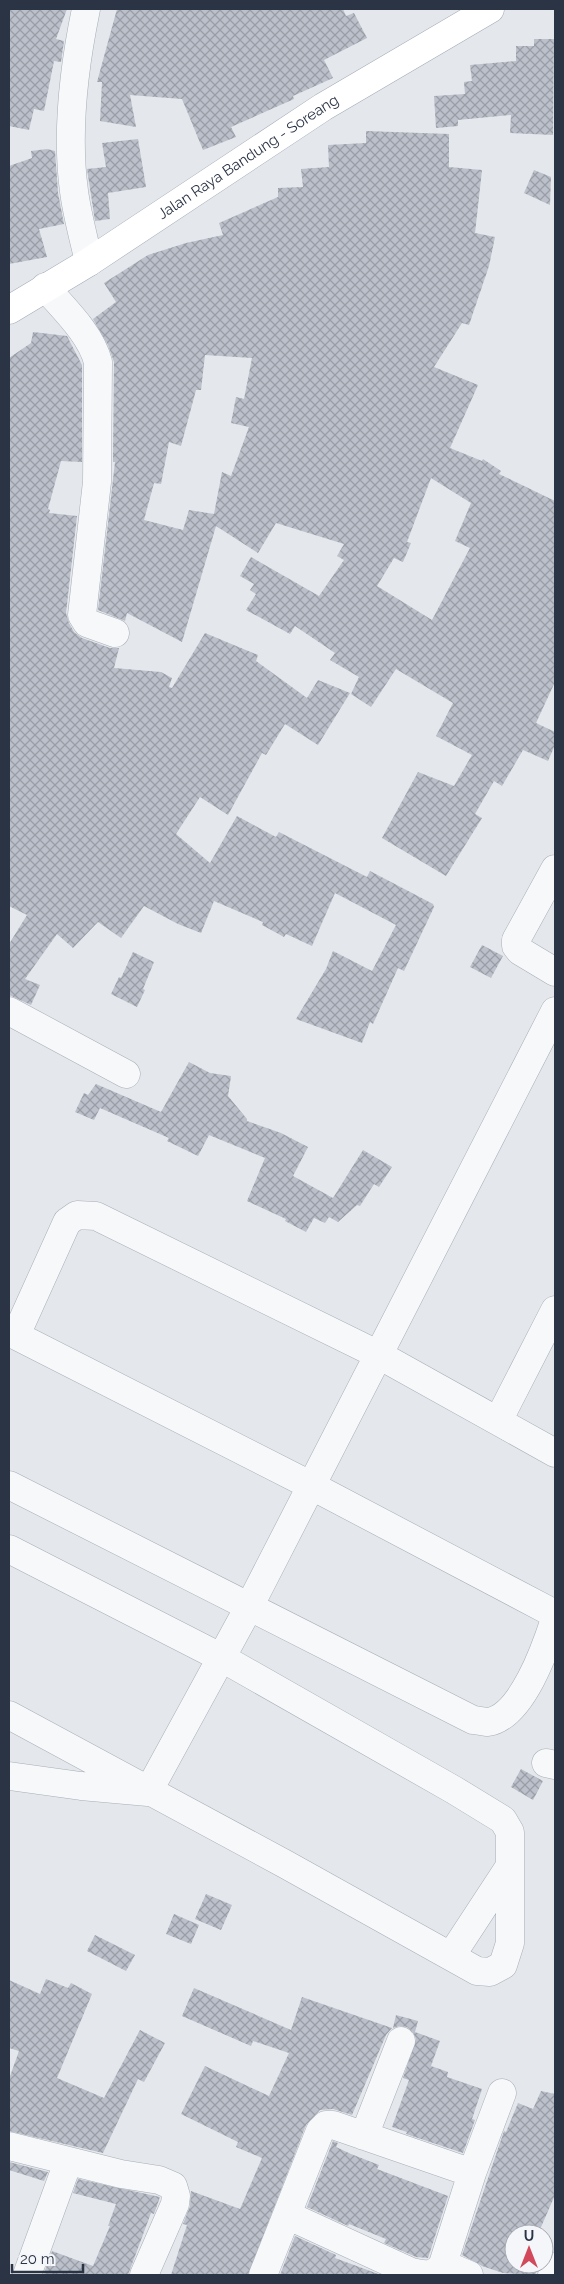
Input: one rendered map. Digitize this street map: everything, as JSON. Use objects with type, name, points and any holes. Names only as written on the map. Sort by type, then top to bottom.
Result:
[{"type":"main road","name":"Jalan Raya Bandung - Soreang","points":[[9,310],[89,262],[323,107],[490,9]]},
{"type":"street","points":[[86,9],[73,99],[72,158],[74,191],[89,262]]},
{"type":"street","points":[[45,287],[83,332],[94,349],[98,362],[97,482],[82,615],[87,623],[116,634]]},
{"type":"street","points":[[555,870],[516,940],[516,946],[520,952],[555,972]]},
{"type":"street","points":[[148,1792],[222,1658],[312,1486],[555,1010]]},
{"type":"street","points":[[9,1011],[126,1074]]},
{"type":"street","points":[[555,1453],[379,1355],[96,1216],[77,1215],[67,1222],[12,1333],[312,1486],[555,1614]]},
{"type":"street","points":[[498,1420],[555,1310]]},
{"type":"street","points":[[9,1485],[473,1720],[488,1722],[502,1716],[516,1705],[550,1654],[555,1619]]},
{"type":"street","points":[[9,1549],[222,1658],[454,1790],[502,1820],[510,1832],[510,1943],[503,1965],[490,1972],[477,1971],[286,1864],[148,1792],[9,1715]]},
{"type":"street","points":[[9,1776],[81,1786],[148,1792]]},
{"type":"street","points":[[451,1956],[510,1866]]},
{"type":"street","points":[[364,2136],[401,2041]]},
{"type":"street","points":[[287,2216],[411,2272],[428,2275],[439,2270],[443,2264],[472,2174],[502,2093]]},
{"type":"street","points":[[263,2275],[320,2131],[326,2126],[333,2125],[472,2174]]},
{"type":"street","points":[[9,2146],[68,2162],[159,2180],[173,2186],[176,2196],[175,2204],[144,2275]]},
{"type":"street","points":[[27,2275],[68,2162]]},
{"type":"street","points":[[443,2264],[468,2275]]},
{"type":"street","points":[[552,2275],[555,2267]]},
{"type":"building","points":[[9,9],[67,9],[56,39],[64,41],[61,62],[54,61],[44,111],[34,109],[29,130],[9,126]]},
{"type":"building","points":[[117,9],[343,9],[346,16],[354,13],[367,38],[324,60],[333,78],[293,96],[294,99],[231,127],[236,137],[203,150],[182,99],[130,95],[136,127],[100,121],[102,82],[97,82]]},
{"type":"building","points":[[534,39],[554,39],[553,135],[510,133],[511,115],[458,120],[458,126],[436,128],[434,96],[465,94],[464,82],[472,81],[470,65],[516,61],[516,46],[534,46]]},
{"type":"building","points":[[366,131],[449,134],[449,167],[482,170],[475,233],[495,237],[489,266],[469,325],[462,323],[434,367],[478,385],[450,448],[482,461],[483,459],[501,471],[499,474],[555,501],[555,682],[536,723],[555,732],[555,745],[548,761],[523,750],[502,786],[494,781],[475,814],[482,818],[446,876],[382,838],[418,772],[454,786],[472,755],[436,736],[453,703],[396,669],[371,707],[351,694],[359,677],[330,660],[335,653],[295,626],[290,634],[246,610],[256,594],[250,590],[254,584],[240,576],[251,557],[319,596],[344,560],[337,556],[344,544],[276,523],[258,553],[216,526],[182,642],[127,613],[125,621],[98,610],[115,462],[113,462],[114,362],[108,345],[93,319],[116,302],[104,283],[148,255],[186,243],[223,235],[219,223],[278,197],[278,188],[303,187],[301,169],[329,167],[328,145],[366,143]],"holes":[[[205,355],[252,358],[244,399],[236,397],[231,423],[249,427],[231,476],[222,472],[214,514],[189,510],[183,530],[144,520],[154,483],[161,484],[169,442],[181,446],[196,390],[201,390]],[[431,478],[471,503],[455,541],[470,548],[432,620],[377,586],[394,558],[403,562],[411,543],[407,542]]]},
{"type":"building","points":[[138,139],[146,187],[108,193],[110,219],[95,221],[87,169],[106,167],[102,143]]},
{"type":"building","points":[[47,149],[55,151],[58,193],[64,224],[39,229],[47,257],[9,264],[9,166],[32,158],[31,151]]},
{"type":"building","points":[[534,170],[551,177],[550,205],[524,193]]},
{"type":"building","points":[[33,332],[67,336],[82,365],[82,462],[61,461],[48,509],[50,510],[49,513],[77,516],[66,613],[74,632],[82,638],[110,648],[119,648],[114,668],[161,672],[172,678],[169,687],[172,688],[205,633],[258,655],[256,661],[307,698],[318,680],[350,693],[318,745],[285,724],[266,755],[262,753],[228,815],[200,797],[176,834],[210,863],[237,816],[276,837],[279,832],[367,877],[370,871],[433,904],[434,907],[404,971],[398,968],[373,1024],[370,1022],[362,1043],[296,1019],[326,969],[333,951],[372,971],[396,925],[335,893],[312,946],[286,934],[284,937],[262,925],[263,922],[214,901],[201,933],[178,924],[144,906],[121,938],[98,922],[73,948],[57,934],[25,979],[40,985],[31,1005],[9,995],[9,944],[27,915],[9,906],[9,358],[31,343]]},
{"type":"building","points":[[482,945],[503,956],[491,978],[470,967]]},
{"type":"building","points":[[133,952],[154,962],[137,1007],[111,994]]},
{"type":"building","points":[[189,1062],[210,1073],[231,1076],[228,1096],[247,1121],[281,1133],[308,1147],[293,1176],[333,1198],[363,1150],[392,1167],[379,1187],[374,1184],[360,1206],[357,1205],[338,1222],[329,1217],[325,1223],[314,1218],[306,1232],[285,1221],[286,1219],[247,1201],[265,1158],[209,1135],[198,1156],[167,1141],[169,1138],[100,1108],[94,1120],[75,1112],[84,1093],[88,1095],[96,1084],[161,1112]]},
{"type":"building","points":[[521,1769],[543,1781],[533,1800],[511,1787]]},
{"type":"building","points":[[206,1894],[232,1905],[221,1930],[195,1919]]},
{"type":"building","points":[[174,1914],[199,1925],[191,1944],[166,1934]]},
{"type":"building","points":[[95,1935],[135,1955],[126,1971],[87,1951]]},
{"type":"building","points":[[46,1979],[68,1988],[71,1983],[92,1994],[57,2078],[104,2098],[140,2030],[165,2043],[144,2082],[138,2079],[103,2153],[9,2131],[9,2079],[19,2051],[9,2048],[9,1980],[40,1994]]},
{"type":"building","points":[[194,1988],[291,2030],[302,1997],[392,2028],[386,2035],[352,2115],[333,2109],[320,2110],[306,2125],[248,2275],[171,2275],[187,2225],[183,2224],[190,2206],[191,2191],[240,2209],[262,2158],[236,2147],[238,2142],[181,2114],[205,2066],[269,2096],[289,2053],[253,2041],[251,2046],[182,2016]]},
{"type":"building","points":[[396,2015],[418,2021],[415,2032],[440,2041],[431,2066],[448,2072],[447,2077],[482,2089],[472,2119],[475,2120],[463,2153],[406,2134],[407,2132],[392,2127],[409,2080],[403,2078],[416,2039],[413,2032],[407,2027],[399,2026],[393,2028]]},
{"type":"building","points":[[541,2091],[555,2094],[555,2195],[542,2224],[504,2224],[503,2273],[482,2266],[462,2255],[504,2131],[506,2132],[518,2103],[533,2109]]},
{"type":"building","points":[[333,2141],[338,2143],[336,2147],[379,2165],[377,2169],[448,2196],[428,2258],[416,2257],[384,2243],[386,2239],[349,2224],[348,2226],[307,2207]]},
{"type":"building","points":[[9,2162],[48,2172],[44,2181],[9,2170]]},
{"type":"building","points":[[78,2179],[160,2197],[154,2214],[151,2213],[128,2275],[52,2275],[44,2273],[52,2251],[93,2266],[110,2226],[108,2226],[116,2204],[73,2193]]},
{"type":"building","points":[[295,2236],[336,2255],[335,2258],[381,2275],[280,2275]]}]
